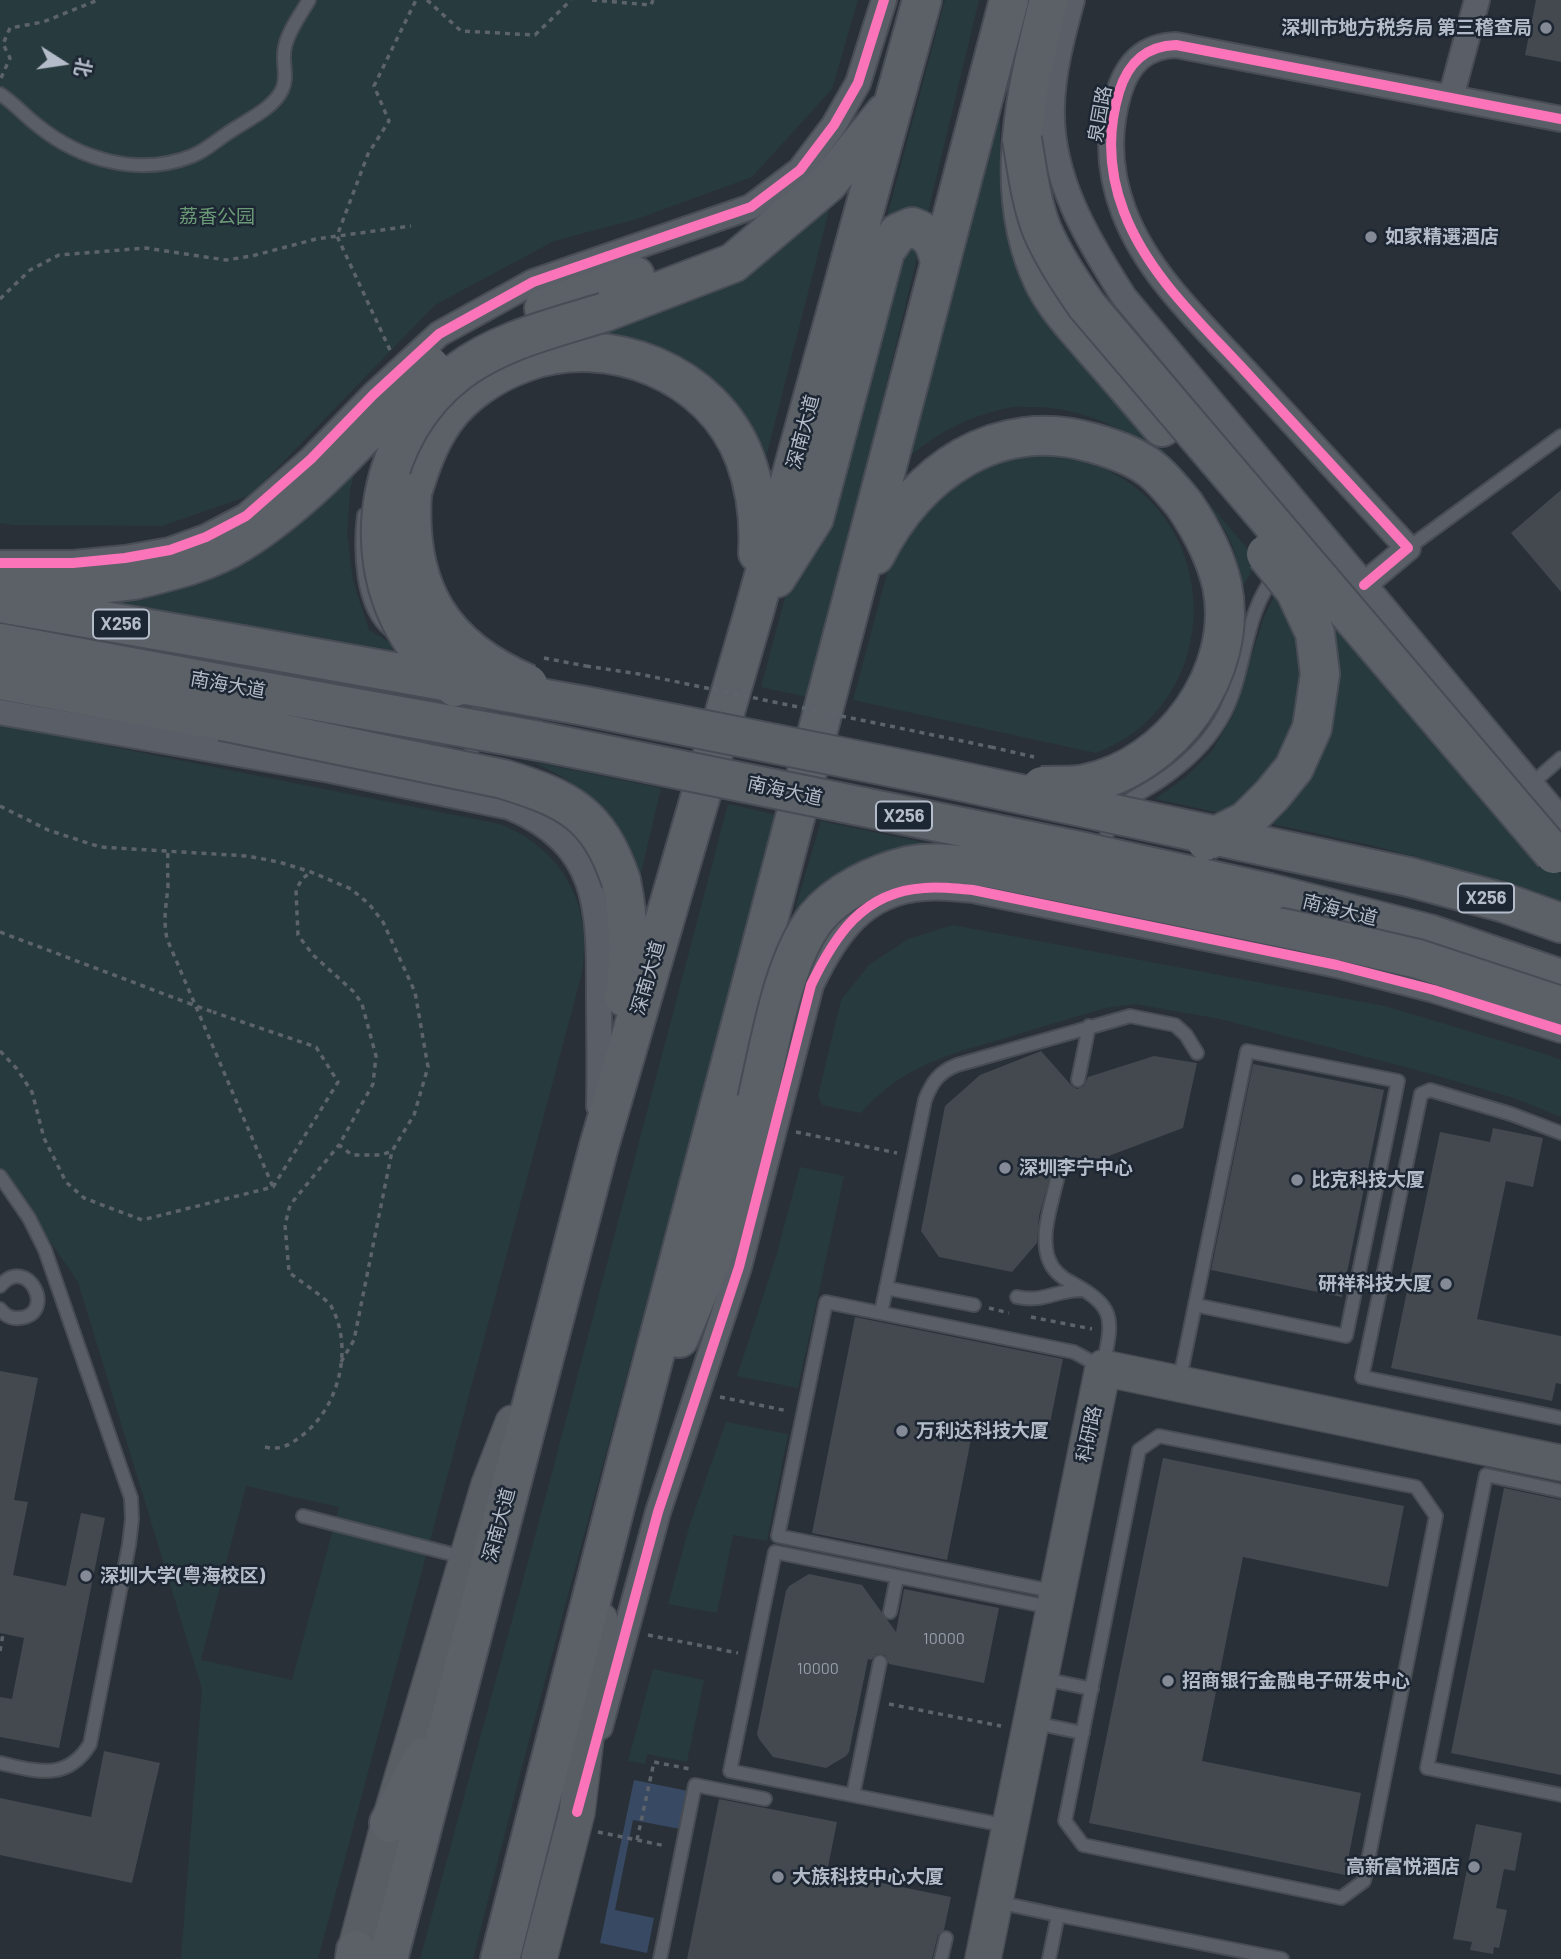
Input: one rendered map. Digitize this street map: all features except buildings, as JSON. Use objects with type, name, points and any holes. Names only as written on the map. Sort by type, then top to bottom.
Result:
[{"type":"main road","name":"深南大道","points":[[358,1957],[454,1699],[599,1146],[754,612],[922,0]]},
{"type":"main road","points":[[500,1959],[612,1516],[1009,0]]},
{"type":"main road","points":[[1049,0],[1031,73],[1021,139],[1024,209],[1030,247],[1045,283],[1064,312],[1295,590],[1315,633],[1320,674],[1312,728],[1294,768],[1246,821],[1200,845],[1092,864]]},
{"type":"main road","points":[[539,741],[457,688],[430,664],[408,635],[393,602],[383,567],[380,531],[384,495],[393,459],[409,427],[431,398],[457,373],[487,353],[733,263],[828,183],[895,100]]},
{"type":"main road","points":[[1021,139],[1041,228],[1060,268],[1087,306],[1559,845]]},
{"type":"main road","points":[[0,584],[85,586],[134,580],[188,567],[238,544],[302,497],[434,362],[459,344],[544,308],[782,224]]},
{"type":"main road","points":[[754,612],[814,518],[885,251],[898,233],[912,227],[927,232],[935,243],[940,263]]},
{"type":"main road","points":[[585,706],[525,684],[487,664],[461,644],[440,619],[424,590],[414,559],[410,526],[412,493],[424,454],[444,419],[473,390],[507,368],[545,355],[585,350],[625,355],[663,369],[697,392],[724,421],[745,456],[756,495],[759,542],[754,612]]},
{"type":"main road","points":[[853,601],[877,551],[904,511],[937,474],[961,457],[995,442],[1041,436],[1076,438],[1120,451],[1154,471],[1184,503],[1203,534],[1214,558],[1222,587],[1224,625],[1217,661],[1202,696],[1180,727],[1150,756],[1118,773],[1084,785],[1034,786],[936,776]]},
{"type":"main road","name":"X256","points":[[0,603],[585,706],[936,776],[1409,877],[1505,903],[1561,923]]},
{"type":"main road","name":"南海大道","points":[[0,643],[225,703],[539,741],[1092,864],[1350,912],[1441,937],[1561,979]]},
{"type":"main road","points":[[0,680],[225,703],[503,779],[564,801],[584,816],[613,857],[627,910],[630,943],[625,992],[599,1146]]},
{"type":"main road","points":[[628,1456],[721,1236],[785,988],[798,948],[817,917],[845,892],[874,878],[909,866],[941,864],[988,868],[1302,932],[1418,959],[1561,1006]]},
{"type":"main road","points":[[358,1957],[389,1822],[489,1485],[554,1315]]},
{"type":"main road","points":[[1103,1368],[1561,1463]]},
{"type":"main road","name":"科研路","points":[[984,1959],[1010,1826],[1016,1724],[1040,1678],[1103,1368]]},
{"type":"main road","points":[[539,1959],[587,1822],[612,1516]]},
{"type":"main road","points":[[389,1822],[454,1699]]},
{"type":"street","points":[[0,563],[73,563],[125,558],[170,550],[206,537],[246,516],[311,459],[373,395],[439,334],[533,282],[751,207],[800,170],[834,125],[858,83],[884,0]]},
{"type":"street","points":[[1072,0],[1056,65],[1051,106],[1060,168],[1066,189],[1090,244],[1124,297],[1530,785],[1559,845]]},
{"type":"street","points":[[1451,97],[1477,0]]},
{"type":"street","name":"泉园路","points":[[1408,548],[1163,280],[1142,249],[1124,213],[1114,175],[1110,141],[1118,96],[1130,67],[1140,55],[1152,48],[1164,46],[1194,48],[1561,119]]},
{"type":"street","points":[[1364,585],[1408,548]]},
{"type":"street","points":[[0,712],[330,770],[510,807],[536,818],[559,836],[575,858],[589,882],[598,916],[599,1146]]},
{"type":"street","points":[[587,1822],[659,1512],[739,1267],[811,985],[828,948],[854,916],[891,895],[923,888],[973,890],[1337,965],[1434,990],[1561,1030]]},
{"type":"lane","points":[[0,94],[59,141],[87,154],[112,163],[168,164],[195,155],[269,105],[281,92],[286,78],[285,47],[309,0]]},
{"type":"lane","points":[[373,395],[390,427]]},
{"type":"lane","points":[[1408,548],[1561,436]]},
{"type":"lane","points":[[366,496],[361,536],[365,577],[372,606],[384,626],[401,639],[438,651]]},
{"type":"lane","points":[[1089,912],[1092,864],[1108,829],[1123,805],[1196,753],[1220,721],[1233,692],[1253,617],[1264,588],[1315,527]]},
{"type":"lane","points":[[463,659],[485,676],[463,797]]},
{"type":"lane","points":[[1530,785],[1561,758]]},
{"type":"lane","points":[[881,1313],[913,1157],[930,1087],[937,1076],[945,1070],[1088,1026],[1130,1016],[1175,1025],[1186,1035],[1197,1053]]},
{"type":"lane","points":[[1078,1080],[1088,1026]]},
{"type":"lane","points":[[1178,1384],[1247,1051],[1398,1081],[1346,1336],[1195,1305]]},
{"type":"lane","points":[[1561,1133],[1511,1114],[1430,1090],[1421,1094],[1362,1377],[1561,1418]]},
{"type":"lane","points":[[1055,1600],[778,1536],[826,1302],[1074,1352],[1103,1368],[1110,1322],[1103,1306],[1099,1300],[1060,1275],[1049,1262],[1047,1228],[1058,1175]]},
{"type":"lane","points":[[0,1176],[29,1218],[45,1250],[131,1498],[132,1519],[90,1744],[82,1756],[70,1766],[50,1772],[0,1763]]},
{"type":"lane","points":[[0,1286],[10,1278],[17,1277],[29,1281],[37,1291],[37,1306],[28,1316],[14,1318],[7,1316],[0,1309]]},
{"type":"lane","points":[[37,1291],[56,1285]]},
{"type":"lane","points":[[886,1288],[974,1305]]},
{"type":"lane","points":[[1017,1297],[1034,1300],[1067,1290],[1085,1290]]},
{"type":"lane","points":[[1159,1436],[1416,1487],[1436,1516],[1364,1881],[1341,1898],[1083,1845],[1065,1821],[1092,1689],[1139,1450],[1159,1436]]},
{"type":"lane","points":[[1561,1491],[1486,1475],[1427,1768],[1561,1795]]},
{"type":"lane","points":[[303,1516],[467,1558]]},
{"type":"lane","points":[[1010,1826],[730,1771],[775,1552],[897,1577],[1055,1600]]},
{"type":"lane","points":[[890,1612],[897,1577]]},
{"type":"lane","points":[[853,1795],[880,1662]]},
{"type":"lane","points":[[1040,1678],[1092,1689]]},
{"type":"lane","points":[[1016,1724],[1083,1733]]},
{"type":"lane","points":[[660,1959],[695,1785],[765,1799]]},
{"type":"lane","points":[[995,1902],[1282,1959]]},
{"type":"lane","points":[[1049,1959],[1058,1915]]},
{"type":"lane","points":[[941,1959],[946,1938]]},
{"type":"path","points":[[0,80],[10,58],[3,44],[10,28],[43,22],[99,0]]},
{"type":"path","points":[[400,370],[337,236],[368,154],[389,121],[374,86],[416,0]]},
{"type":"path","points":[[427,0],[461,31],[535,36],[572,0]]},
{"type":"path","points":[[592,0],[651,5],[653,0]]},
{"type":"path","points":[[0,299],[30,270],[60,255],[146,248],[226,260],[316,239],[411,226]]},
{"type":"path","points":[[542,658],[639,674],[1038,758]]},
{"type":"path","points":[[0,807],[48,830],[100,847],[247,856],[311,872],[351,890],[369,904],[388,932],[415,992],[428,1067],[414,1115],[392,1151],[354,1339],[340,1364]]},
{"type":"path","points":[[168,853],[168,887],[164,908],[167,939],[273,1187]]},
{"type":"path","points":[[265,1447],[276,1450],[294,1442],[314,1426],[328,1409],[342,1351],[339,1329],[330,1304],[289,1272],[285,1225],[290,1205],[339,1145],[373,1084],[376,1056],[366,1017],[354,992],[313,956],[298,935],[296,890],[302,879],[311,872]]},
{"type":"path","points":[[0,932],[213,1012],[316,1047],[338,1082],[273,1187],[142,1220],[84,1198],[66,1182],[44,1139],[32,1092],[17,1069],[0,1051]]},
{"type":"path","points":[[796,1132],[913,1157]]},
{"type":"path","points":[[339,1145],[352,1155],[392,1151]]},
{"type":"path","points":[[974,1305],[1014,1314]]},
{"type":"path","points":[[1028,1316],[1110,1333]]},
{"type":"path","points":[[718,1396],[803,1414]]},
{"type":"path","points":[[0,1651],[3,1634]]},
{"type":"path","points":[[648,1635],[754,1656]]},
{"type":"path","points":[[872,1701],[1016,1724]]},
{"type":"path","points":[[637,1840],[654,1762],[699,1771]]},
{"type":"path","points":[[587,1822],[620,1837],[682,1849]]},
{"type":"green space","name":"荔香公园","points":[[0,0],[858,0],[832,89],[752,177],[637,219],[554,241],[435,305],[251,495],[162,526],[0,523]]},
{"type":"green space","points":[[945,0],[979,0],[811,698],[761,687]]},
{"type":"green space","points":[[1000,80],[1000,147],[1009,204],[1065,335],[1194,486],[1149,447],[1122,431],[1094,418],[1064,410],[1018,407],[993,411],[953,427],[904,461]]},
{"type":"green space","points":[[836,183],[761,477],[749,445],[594,335]]},
{"type":"green space","points":[[1029,455],[1064,457],[1089,463],[1140,491],[1170,526],[1188,567],[1194,611],[1188,654],[1169,695],[1139,729],[1096,753],[853,700],[888,570],[901,542],[927,504],[984,465]]},
{"type":"green space","points":[[355,469],[350,491],[347,534],[353,581],[369,630],[396,646],[392,650],[98,599]]},
{"type":"green space","points":[[1200,493],[1258,561],[1243,586],[1230,540]]},
{"type":"green space","points":[[1279,587],[1330,613],[1561,875],[1561,905],[1437,863],[1371,845],[1155,799],[1186,777],[1212,751],[1232,717],[1264,617]]},
{"type":"green space","points":[[0,720],[103,745],[500,824],[541,849],[557,865],[569,883],[578,903],[583,925],[582,973],[318,1959],[181,1959],[202,1689],[78,1282],[0,1168]],"holes":[[[246,1486],[339,1507],[292,1680],[201,1660]]]},
{"type":"green space","points":[[534,762],[661,788],[634,903],[597,806],[566,779]]},
{"type":"green space","points":[[728,804],[777,815],[473,1959],[420,1959],[545,1499]]},
{"type":"green space","points":[[821,821],[950,848],[884,854],[853,865],[826,885],[788,933]]},
{"type":"green space","points":[[953,925],[1385,1006],[1545,1054],[1561,1060],[1561,1117],[1514,1098],[1413,1069],[1220,1019],[1135,1004],[1106,1008],[943,1057],[892,1084],[861,1113],[822,1105],[818,1096],[841,1000],[869,965],[908,939]]},
{"type":"green space","points":[[800,1167],[844,1176],[798,1388],[737,1376],[775,1260]]},
{"type":"green space","points":[[726,1422],[788,1434],[767,1541],[733,1535],[717,1613],[668,1604],[690,1524]]},
{"type":"green space","points":[[653,1669],[704,1680],[687,1762],[647,1754],[645,1764],[628,1761]]},
{"type":"water","points":[[634,1780],[688,1791],[680,1829],[633,1820],[615,1910],[654,1918],[647,1953],[600,1943]]},
{"type":"cycle path","points":[[0,563],[73,563],[125,558],[170,550],[206,537],[246,516],[311,459],[373,395],[439,334],[533,282],[751,207],[800,170],[834,125],[858,83],[884,0]]},
{"type":"cycle path","points":[[1364,585],[1408,548],[1177,297],[1134,235],[1119,197],[1111,152],[1115,107],[1123,82],[1139,58],[1155,49],[1176,45],[1561,119]]},
{"type":"cycle path","points":[[577,1812],[658,1512],[739,1267],[811,985],[841,933],[868,907],[903,891],[936,887],[973,890],[1337,965],[1434,990],[1561,1030]]},
{"type":"place","name":"深圳市地方税务局 第三稽查局","points":[[1546,28]]},
{"type":"place","name":"如家精選酒店","points":[[1371,237]]},
{"type":"place","name":"深圳李宁中心","points":[[1005,1168]]},
{"type":"place","name":"比克科技大厦","points":[[1297,1180]]},
{"type":"place","name":"研祥科技大厦","points":[[1446,1284]]},
{"type":"place","name":"万利达科技大厦","points":[[902,1431]]},
{"type":"place","name":"深圳大学(粤海校区)","points":[[86,1576]]},
{"type":"place","name":"招商银行金融电子研发中心","points":[[1168,1681]]},
{"type":"place","name":"高新富悦酒店","points":[[1474,1867]]},
{"type":"place","name":"大族科技中心大厦","points":[[778,1877]]}]
